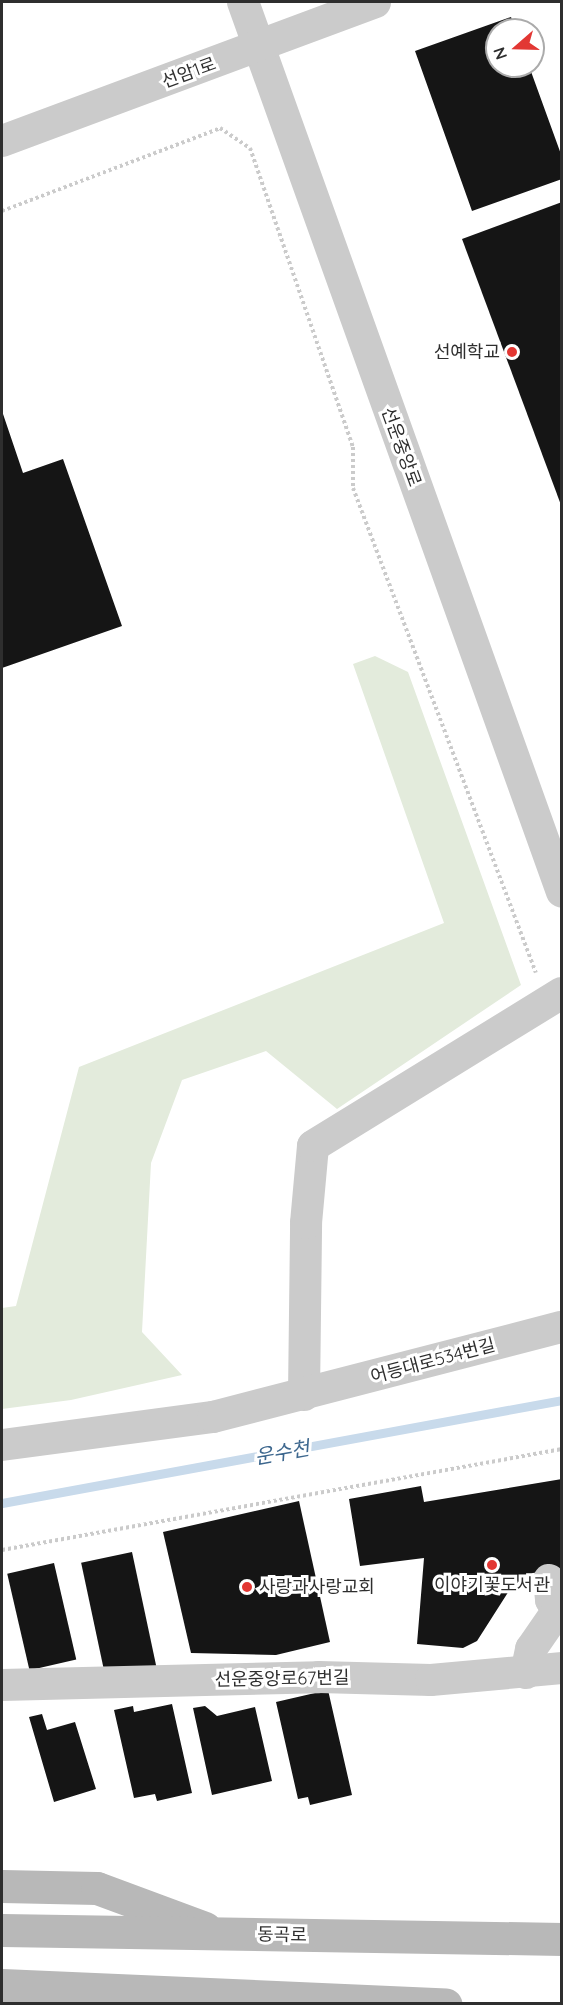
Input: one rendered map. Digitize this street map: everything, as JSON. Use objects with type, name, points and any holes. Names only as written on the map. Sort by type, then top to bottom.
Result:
[{"type":"main road","points":[[2,1886],[97,1888],[166,1911],[218,1934]]},
{"type":"main road","name":"동곡로","points":[[2,1930],[561,1939]]},
{"type":"main road","points":[[2,1985],[446,2004]]},
{"type":"street","name":"선운중앙로","points":[[243,2],[256,44],[561,892]]},
{"type":"street","name":"선암1로","points":[[2,141],[217,63],[256,44],[375,2]]},
{"type":"street","points":[[304,1395],[306,1223],[313,1146],[557,997]]},
{"type":"street","name":"어등대로534번길","points":[[2,1445],[213,1417],[561,1327]]},
{"type":"street","points":[[526,1673],[531,1649],[557,1596]]},
{"type":"street","name":"선운중앙로67번길","points":[[2,1685],[319,1677],[431,1680],[561,1668]]},
{"type":"path","points":[[2,211],[220,128],[250,148],[353,447],[353,488],[536,973],[557,997]]},
{"type":"path","points":[[2,1550],[561,1449]]},
{"type":"green space","points":[[375,656],[408,672],[521,985],[337,1109],[266,1051],[182,1080],[151,1163],[142,1332],[182,1375],[71,1400],[2,1409],[2,1308],[16,1306],[79,1067],[444,923],[353,664]]},
{"type":"building","points":[[485,26],[485,78],[533,78],[562,157],[562,179],[472,211],[415,51]]},
{"type":"building","points":[[562,202],[562,504],[561,505],[462,239]]},
{"type":"building","points":[[2,411],[23,473],[63,459],[122,626],[2,668]]},
{"type":"building","name":"이야기꽃도서관","points":[[562,1479],[562,1569],[533,1573],[512,1586],[477,1641],[463,1648],[417,1644],[424,1558],[360,1566],[349,1499],[421,1486],[424,1502]]},
{"type":"building","name":"사랑과사랑교회","points":[[299,1501],[330,1642],[276,1655],[191,1653],[163,1532]]},
{"type":"building","points":[[132,1552],[156,1666],[105,1677],[81,1563]]},
{"type":"building","points":[[54,1563],[76,1659],[30,1670],[7,1574]]},
{"type":"building","points":[[328,1690],[352,1795],[310,1805],[308,1797],[298,1799],[276,1702]]},
{"type":"building","points":[[172,1704],[192,1793],[157,1801],[155,1794],[134,1798],[114,1710],[133,1706],[134,1712]]},
{"type":"building","points":[[205,1706],[217,1716],[255,1707],[272,1781],[212,1795],[193,1708]]},
{"type":"building","points":[[42,1714],[47,1730],[75,1722],[96,1789],[54,1802],[29,1717]]},
{"type":"waterway","name":"운수천","points":[[2,1503],[562,1400]]},
{"type":"place","name":"선예학교","points":[[512,352]]},
{"type":"place","name":"이야기꽃도서관","points":[[492,1565]]},
{"type":"place","name":"사랑과사랑교회","points":[[247,1587]]}]
